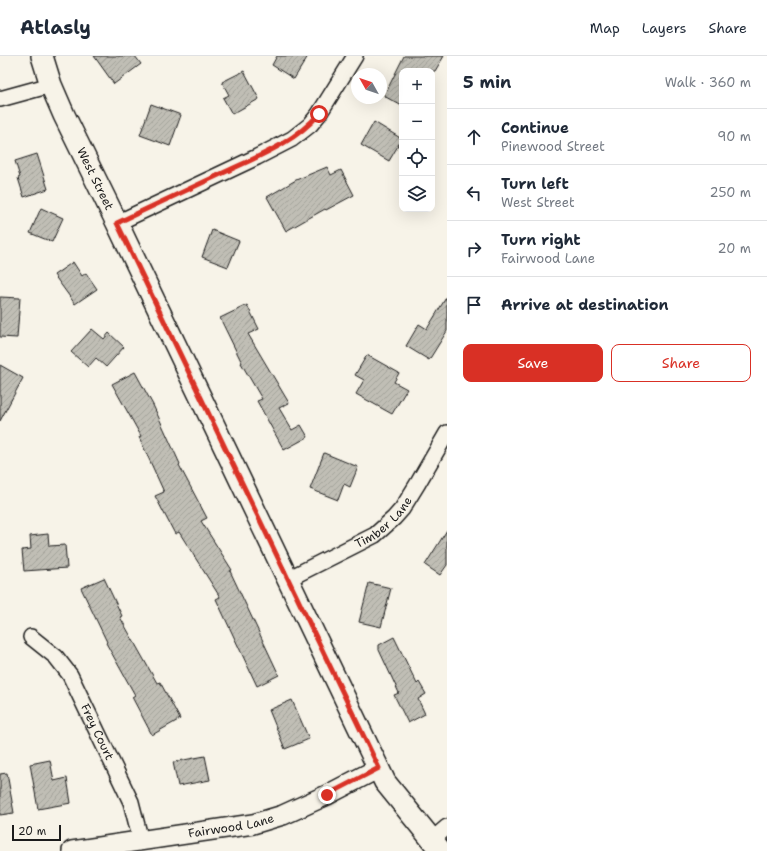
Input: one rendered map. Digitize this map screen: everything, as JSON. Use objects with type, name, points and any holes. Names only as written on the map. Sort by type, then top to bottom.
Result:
[{"type":"main road","name":"West Street","points":[[42,56],[51,85],[64,116],[117,223],[385,782],[440,839]]},
{"type":"street","points":[[117,223],[292,139],[310,125],[319,114],[355,56]]},
{"type":"street","points":[[0,99],[51,85]]},
{"type":"street","name":"Timber Lane","points":[[288,579],[375,535],[394,518],[402,509],[447,433]]},
{"type":"street","name":"Frey Court","points":[[31,637],[56,657],[70,675],[131,802],[141,841]]},
{"type":"street","name":"Fairwood Lane","points":[[72,851],[260,822],[283,815],[327,795],[379,768]]},
{"type":"building","points":[[94,56],[135,56],[141,64],[114,84]]},
{"type":"building","points":[[277,56],[308,56],[294,79],[272,65]]},
{"type":"building","points":[[404,56],[444,56],[435,71],[435,68],[399,68],[399,104],[387,98],[387,90]]},
{"type":"building","points":[[244,71],[259,99],[232,114],[223,98],[229,95],[222,82]]},
{"type":"building","points":[[151,104],[181,115],[170,146],[140,135]]},
{"type":"building","points":[[374,122],[399,137],[399,144],[389,161],[361,145]]},
{"type":"building","points":[[37,154],[48,189],[24,197],[18,178],[20,177],[15,161]]},
{"type":"building","points":[[327,167],[331,175],[341,170],[354,195],[286,231],[267,197],[296,180]]},
{"type":"building","points":[[41,208],[63,218],[52,242],[30,233]]},
{"type":"building","points":[[212,230],[239,241],[228,267],[202,257]]},
{"type":"building","points":[[73,262],[82,276],[86,273],[97,289],[75,304],[54,275]]},
{"type":"building","points":[[447,296],[447,331],[429,360],[406,346],[419,324],[427,329]]},
{"type":"building","points":[[0,297],[20,298],[17,338],[0,337]]},
{"type":"building","points":[[247,305],[259,329],[248,334],[289,403],[279,408],[292,430],[301,425],[308,437],[284,450],[257,401],[262,399],[241,363],[220,318]]},
{"type":"building","points":[[92,329],[104,339],[109,333],[124,347],[106,367],[96,358],[88,367],[71,352]]},
{"type":"building","points":[[367,355],[399,373],[394,382],[407,389],[392,414],[356,394],[364,380],[355,375]]},
{"type":"building","points":[[0,365],[23,378],[0,421]]},
{"type":"building","points":[[135,372],[153,405],[180,464],[179,465],[207,518],[201,521],[232,570],[230,571],[279,675],[257,686],[216,599],[220,597],[179,532],[175,534],[155,496],[164,492],[139,437],[141,436],[112,384]]},
{"type":"building","points":[[324,453],[358,467],[350,487],[344,484],[338,500],[310,489]]},
{"type":"building","points":[[447,530],[447,565],[440,575],[425,565]]},
{"type":"building","points":[[48,534],[49,546],[65,545],[67,568],[24,571],[22,550],[31,549],[30,536]]},
{"type":"building","points":[[104,578],[122,616],[120,617],[157,683],[160,682],[180,719],[152,735],[132,697],[135,695],[106,643],[107,642],[81,588]]},
{"type":"building","points":[[369,583],[391,588],[381,627],[359,622]]},
{"type":"building","points":[[394,637],[417,684],[419,682],[426,694],[418,699],[425,714],[408,723],[394,695],[399,693],[379,650],[379,645]]},
{"type":"building","points":[[292,700],[309,739],[285,749],[269,710]]},
{"type":"building","points":[[205,756],[210,780],[178,786],[173,762]]},
{"type":"building","points":[[50,760],[54,781],[67,778],[71,803],[38,809],[30,764]]},
{"type":"building","points":[[7,773],[14,813],[0,815],[0,774]]},
{"type":"route","points":[[319,114],[310,125],[292,139],[117,223],[379,768],[327,795]]}]
